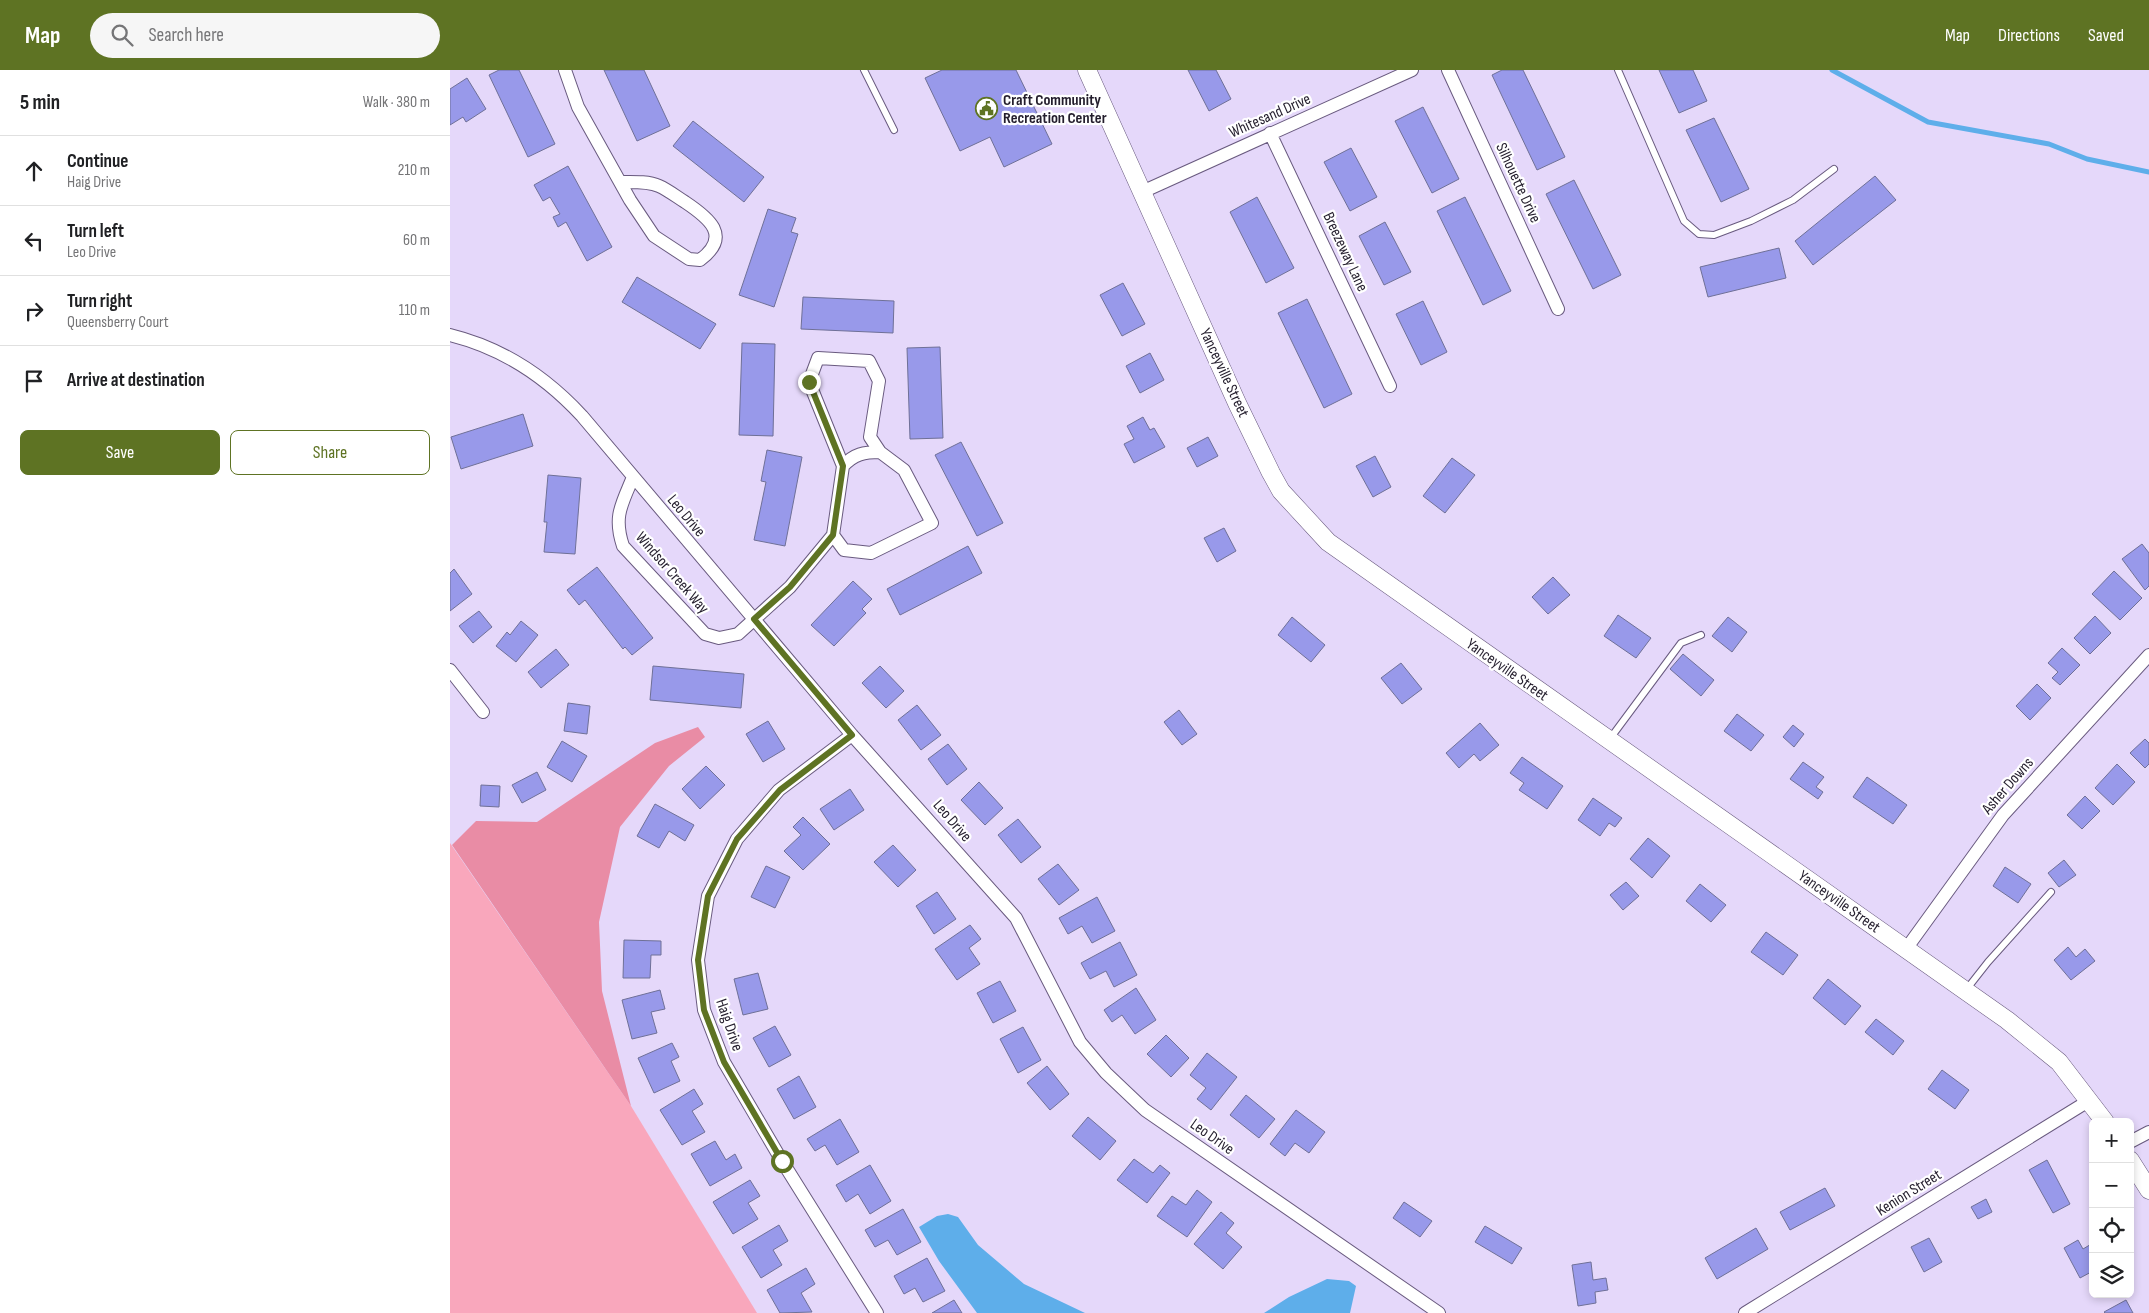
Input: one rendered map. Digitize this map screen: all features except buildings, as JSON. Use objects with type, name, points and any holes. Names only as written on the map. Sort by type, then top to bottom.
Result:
[{"type":"main road","name":"Yanceyville Street","points":[[1087,70],[1237,403],[1281,491],[1328,542],[1608,741],[2007,1020],[2059,1062],[2090,1100],[2101,1118]]},
{"type":"main road","points":[[2132,1163],[2149,1190]]},
{"type":"street","points":[[565,70],[578,107],[620,182],[654,236],[688,259],[700,260],[709,253],[716,236],[713,224],[706,216],[658,185],[620,182]]},
{"type":"street","name":"Whitesand Drive","points":[[1142,192],[1412,70]]},
{"type":"street","name":"Silhouette Drive","points":[[1448,70],[1558,309]]},
{"type":"street","name":"Breezeway Lane","points":[[1270,133],[1390,386]]},
{"type":"street","name":"Leo Drive","points":[[450,335],[470,340],[498,351],[524,366],[548,383],[582,416],[852,735],[1016,918],[1080,1042],[1106,1073],[1145,1110],[1438,1313]]},
{"type":"street","points":[[818,358],[869,361],[879,381],[870,437],[880,452],[904,470],[932,523],[871,553],[844,550],[833,535],[843,466],[809,382],[818,358]]},
{"type":"street","points":[[843,466],[851,457],[864,452],[880,452]]},
{"type":"street","name":"Windsor Creek Way","points":[[633,477],[618,514],[618,530],[623,546],[705,634],[719,638],[738,634],[790,587],[833,535]]},
{"type":"street","name":"Asher Downs","points":[[1906,949],[2003,815],[2149,655]]},
{"type":"street","points":[[450,670],[483,712]]},
{"type":"street","name":"Haig Drive","points":[[852,735],[780,790],[737,839],[708,896],[698,960],[704,1010],[724,1062],[782,1161],[877,1313]]},
{"type":"street","name":"Kenion Street","points":[[1746,1313],[2090,1100]]},
{"type":"street","points":[[2134,1140],[2149,1132]]},
{"type":"lane","points":[[864,70],[894,130]]},
{"type":"lane","points":[[1618,70],[1684,221],[1699,234],[1714,235],[1751,221],[1793,200],[1834,169]]},
{"type":"lane","points":[[1608,741],[1680,643],[1701,635]]},
{"type":"lane","points":[[1965,991],[1988,962],[2051,892]]},
{"type":"shaded area","points":[[698,727],[705,737],[669,766],[620,827],[599,922],[602,991],[631,1106],[452,845],[476,821],[537,822],[655,743]]},
{"type":"shaded area","points":[[450,843],[631,1106],[757,1313],[450,1313]]},
{"type":"water","points":[[948,1214],[958,1217],[978,1245],[1024,1284],[1085,1313],[977,1313],[939,1261],[919,1227],[937,1216]]},
{"type":"water","points":[[1327,1279],[1349,1281],[1356,1286],[1350,1313],[1264,1313],[1289,1297]]},
{"type":"waterway","points":[[1832,70],[1928,122],[2049,144],[2087,159],[2149,172]]},
{"type":"place","name":"Craft Community Recreation Center","points":[[987,109]]},
{"type":"route","points":[[782,1161],[724,1062],[704,1010],[698,960],[708,896],[737,839],[780,790],[852,735],[754,619],[790,587],[833,535],[843,466],[821,417],[809,382]]}]
